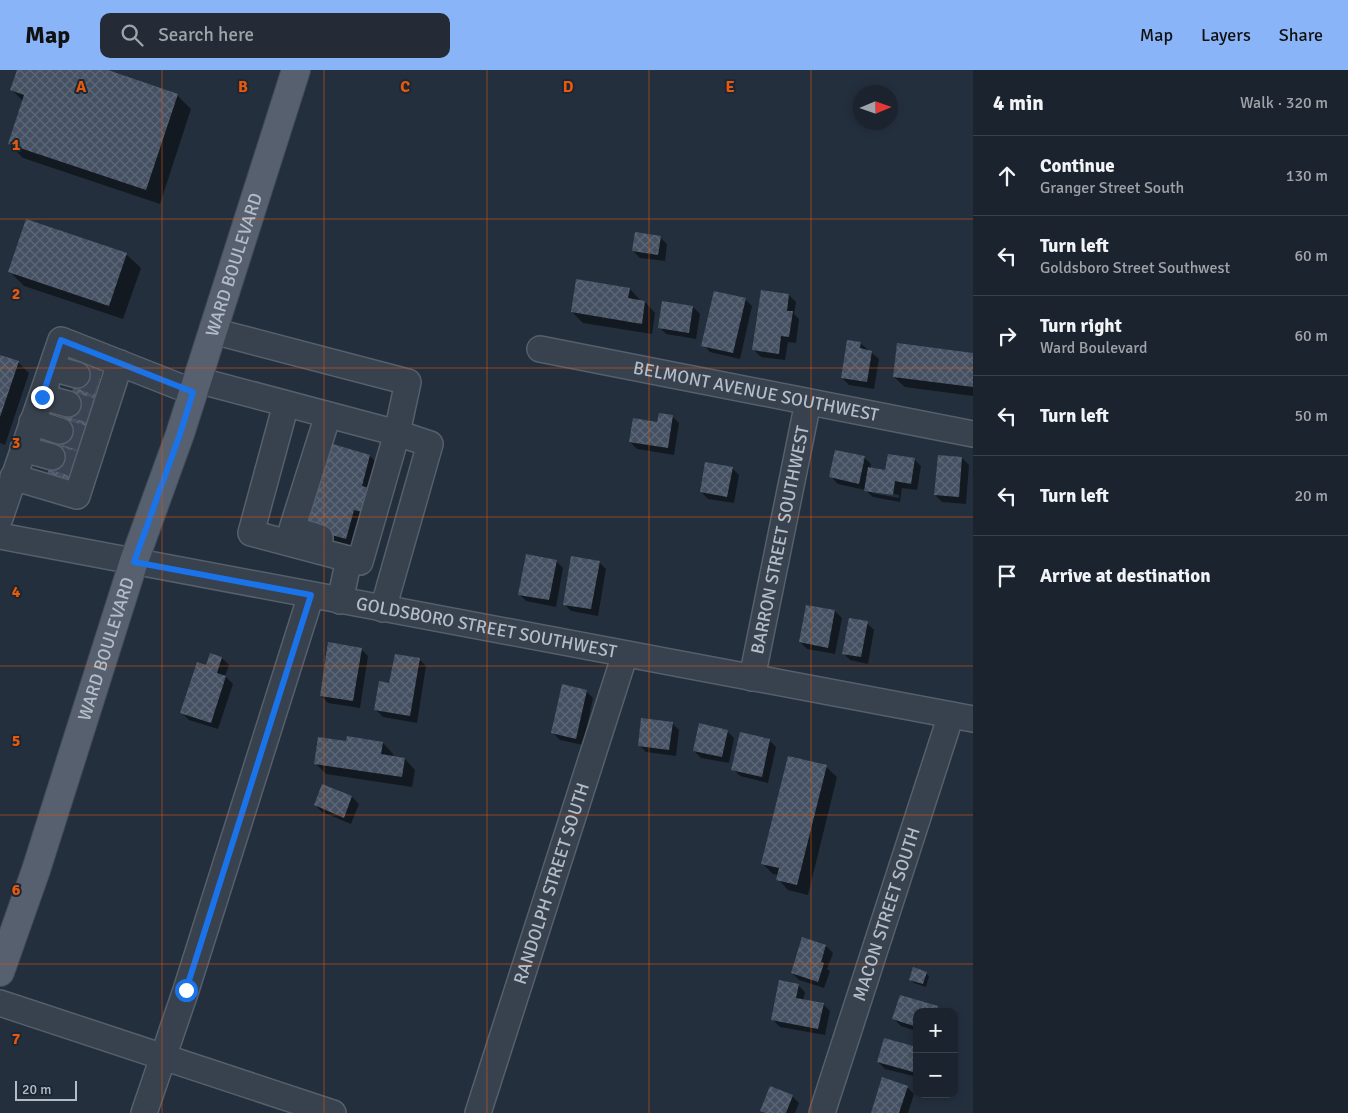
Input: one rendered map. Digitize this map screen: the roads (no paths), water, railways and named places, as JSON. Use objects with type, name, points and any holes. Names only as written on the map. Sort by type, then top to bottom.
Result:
[{"type":"main road","name":"WARD BOULEVARD","points":[[0,972],[36,870],[134,562],[180,434],[296,70]]},
{"type":"street","points":[[213,331],[408,382],[394,443],[360,562],[251,533],[286,404]]},
{"type":"street","points":[[0,518],[61,340],[120,363],[195,386],[328,414],[394,443],[430,444],[382,608]]},
{"type":"street","name":"BELMONT AVENUE SOUTHWEST","points":[[540,348],[973,434]]},
{"type":"street","points":[[13,477],[77,496],[71,463],[87,409],[96,382],[120,363]]},
{"type":"street","points":[[52,368],[96,382]]},
{"type":"street","points":[[42,397],[87,409]]},
{"type":"street","name":"BARRON STREET SOUTHWEST","points":[[752,678],[808,402]]},
{"type":"street","points":[[328,414],[292,529],[343,545],[356,539],[363,512]]},
{"type":"street","points":[[32,422],[79,437]]},
{"type":"street","points":[[369,488],[376,468],[394,443]]},
{"type":"street","points":[[23,449],[71,463]]},
{"type":"street","name":"GOLDSBORO STREET SOUTHWEST","points":[[0,536],[962,717]]},
{"type":"street","points":[[340,601],[349,559]]},
{"type":"street","points":[[144,1113],[164,1057],[311,595]]},
{"type":"street","name":"RANDOLPH STREET SOUTH","points":[[478,1113],[626,654]]},
{"type":"street","name":"MACON STREET SOUTH","points":[[822,1113],[962,717]]},
{"type":"street","points":[[0,1003],[333,1113]]},
{"type":"tunnel","points":[[77,375],[98,383]]},
{"type":"tunnel","points":[[68,404],[90,410]]},
{"type":"tunnel","points":[[60,431],[82,438]]},
{"type":"tunnel","points":[[52,457],[74,464]]}]
